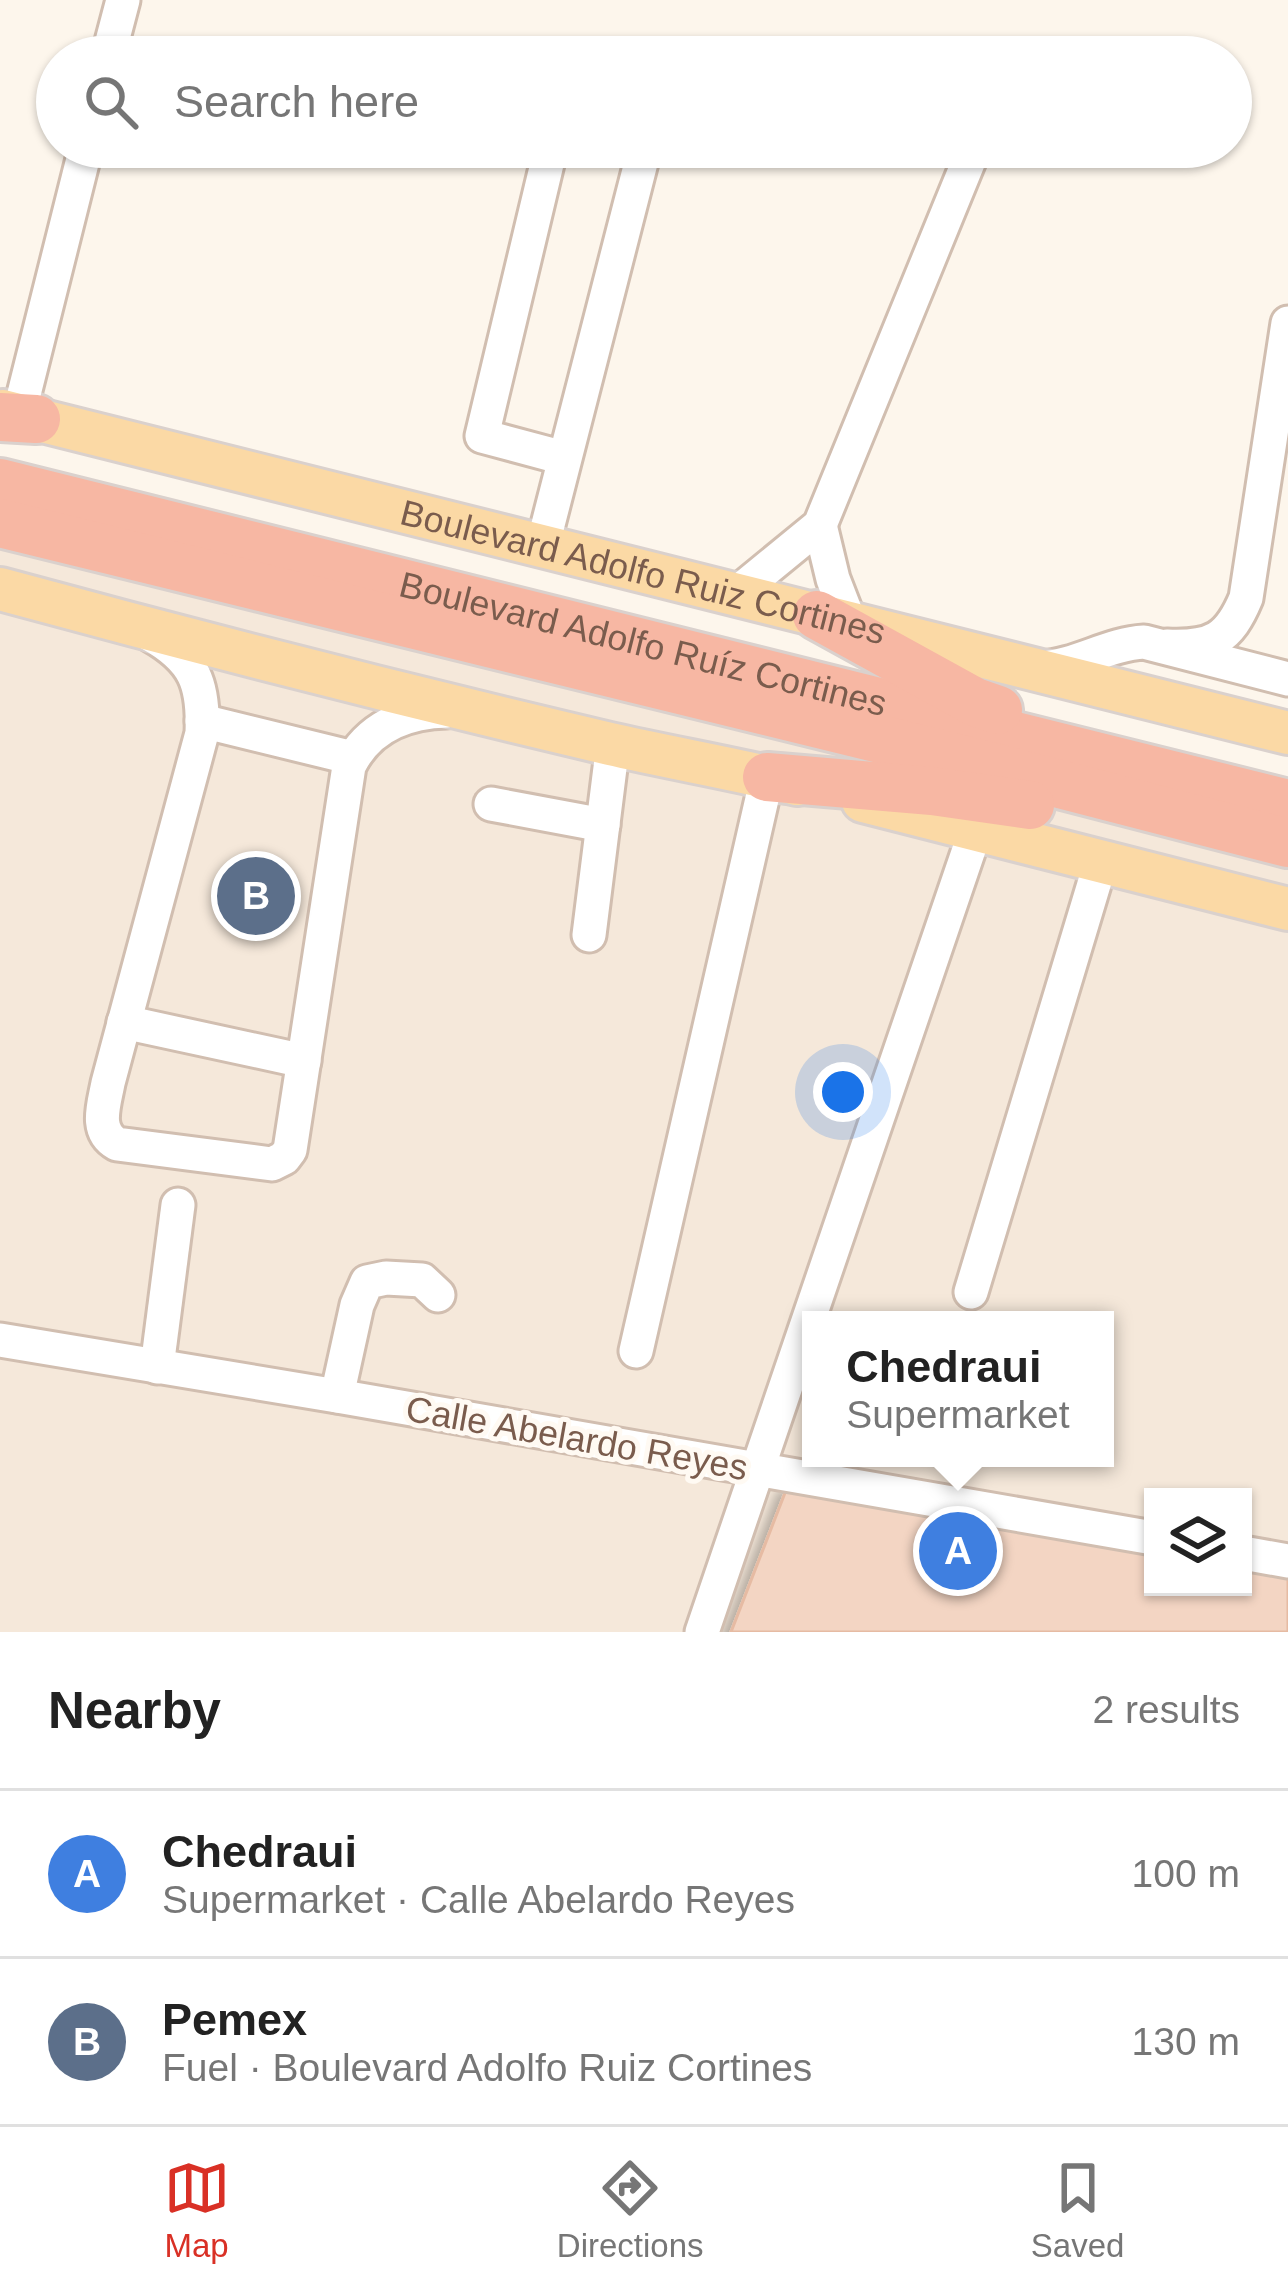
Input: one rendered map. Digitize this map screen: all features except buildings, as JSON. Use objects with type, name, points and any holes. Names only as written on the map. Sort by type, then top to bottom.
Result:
[{"type":"highway","name":"Boulevard Adolfo Ruíz Cortines","points":[[0,483],[984,733],[1286,823]]},
{"type":"highway","name":"Boulevard Adolfo Ruíz Cortines","points":[[0,523],[984,733]]},
{"type":"highway","points":[[834,619],[984,733],[1286,823]]},
{"type":"highway","points":[[766,776],[1286,823]]},
{"type":"main road","name":"Boulevard Adolfo Ruiz Cortines","points":[[14,415],[1288,733]]},
{"type":"main road","points":[[0,589],[1288,909]]},
{"type":"street","points":[[114,36],[123,0]]},
{"type":"street","points":[[14,415],[80,168]]},
{"type":"street","points":[[546,168],[482,436],[563,458]]},
{"type":"street","points":[[542,548],[640,168]]},
{"type":"street","points":[[737,593],[820,525],[966,168]]},
{"type":"street","points":[[1288,323],[1246,598],[1248,623],[1260,652],[1288,678]]},
{"type":"street","points":[[820,525],[833,579],[834,619]]},
{"type":"street","points":[[1029,668],[1059,667],[1134,642],[1187,646],[1214,639],[1235,623],[1246,598]]},
{"type":"street","points":[[134,626],[184,658],[201,689],[202,733],[108,1083],[102,1122],[104,1133],[117,1144],[272,1165],[284,1158],[290,1150],[353,758],[377,732],[404,717],[473,710]]},
{"type":"street","points":[[1167,646],[1288,678]]},
{"type":"street","points":[[202,721],[353,758]]},
{"type":"street","points":[[589,935],[614,744]]},
{"type":"street","points":[[636,1351],[766,776]]},
{"type":"street","points":[[491,804],[603,826]]},
{"type":"street","points":[[812,1311],[976,829]]},
{"type":"street","points":[[971,1292],[1101,861]]},
{"type":"street","points":[[124,1022],[304,1061]]},
{"type":"street","points":[[157,1367],[178,1205]]},
{"type":"street","points":[[338,1396],[357,1304],[367,1282],[422,1280],[438,1295]]},
{"type":"street","name":"Calle Abelardo Reyes","points":[[0,1340],[1144,1536]]},
{"type":"street","points":[[703,1632],[802,1341]]},
{"type":"street","points":[[1252,1555],[1288,1561]]},
{"type":"shaded area","points":[[0,523],[1288,843],[1288,1632],[0,1632]]},
{"type":"place","name":"Pemex","points":[[256,896]]},
{"type":"place","name":"Chedraui","points":[[958,1551]]}]
